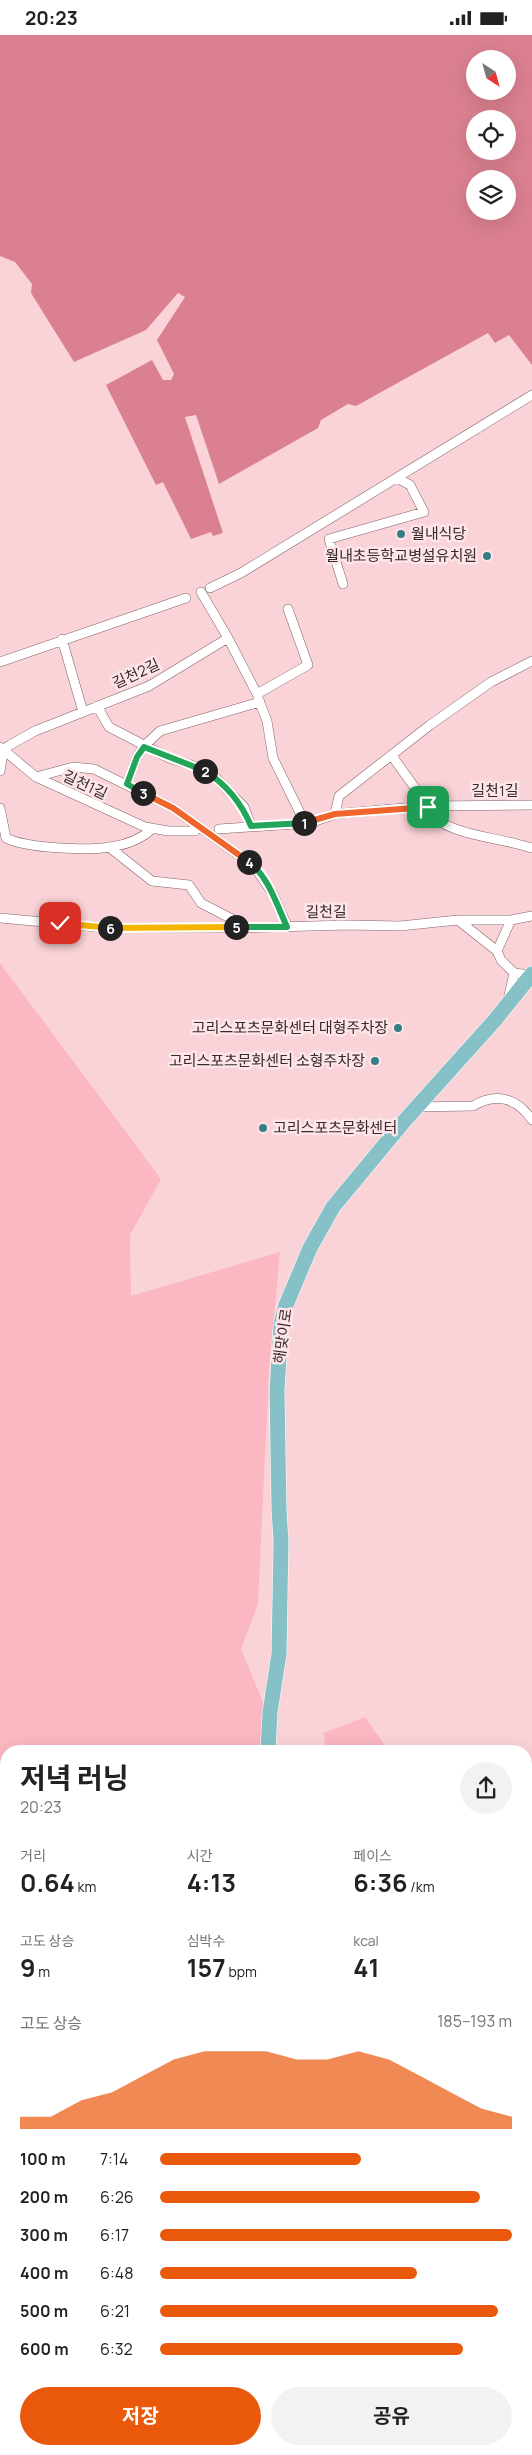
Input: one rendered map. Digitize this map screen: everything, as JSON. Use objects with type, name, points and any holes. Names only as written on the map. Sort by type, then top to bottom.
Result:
[{"type":"main road","name":"해맞이로","points":[[268,1745],[270,1712],[279,1654],[281,1541],[278,1510],[277,1391],[281,1324],[286,1305],[310,1248],[333,1207],[417,1107],[506,1007],[532,974]]},
{"type":"street","points":[[305,823],[274,758],[267,721],[258,698],[206,590],[241,573],[512,409],[532,395]]},
{"type":"street","points":[[512,409],[532,400]]},
{"type":"street","points":[[343,584],[329,539],[424,512],[410,485],[396,478]]},
{"type":"street","points":[[0,661],[186,598]]},
{"type":"street","points":[[127,784],[137,757],[160,731],[258,698],[308,665],[288,609]]},
{"type":"street","name":"길천2길","points":[[2,748],[35,731],[149,686],[228,638]]},
{"type":"street","points":[[62,639],[83,712]]},
{"type":"street","points":[[335,814],[339,796],[430,725],[491,682],[532,661]]},
{"type":"street","points":[[97,707],[109,727],[144,747],[183,764],[197,767],[217,779],[244,807],[251,826]]},
{"type":"street","points":[[0,771],[2,748]]},
{"type":"street","name":"길천1길","points":[[2,748],[36,777],[152,829],[195,831]]},
{"type":"street","points":[[392,756],[435,821],[460,831],[532,848]]},
{"type":"street","points":[[36,777],[73,767],[94,769],[173,808],[254,866],[272,895],[287,927]]},
{"type":"street","name":"길천1길","points":[[219,829],[305,823],[335,814],[424,807],[532,805]]},
{"type":"street","points":[[0,809],[6,838],[14,843],[61,848],[109,847],[143,837],[152,829]]},
{"type":"street","points":[[109,847],[152,881],[189,885],[201,903],[232,919],[234,927]]},
{"type":"street","name":"길천길","points":[[0,918],[108,928],[400,926],[458,920],[512,920],[532,916]]},
{"type":"street","points":[[458,920],[497,951],[501,961],[514,973],[532,974]]},
{"type":"street","points":[[497,951],[512,920]]},
{"type":"street","points":[[506,1007],[514,973]]},
{"type":"street","points":[[417,1107],[473,1106],[480,1102],[502,1099],[511,1100],[532,1120]]},
{"type":"shaded area","points":[[0,35],[532,35],[532,365],[509,335],[495,343],[488,333],[356,406],[348,404],[321,420],[318,428],[219,484],[196,415],[185,417],[223,533],[213,536],[211,532],[191,539],[163,482],[156,485],[106,385],[152,360],[163,380],[171,380],[174,374],[157,340],[185,297],[178,293],[146,330],[74,362],[31,293],[32,284],[15,262],[0,256]]},
{"type":"shaded area","points":[[0,963],[161,1179],[130,1235],[131,1296],[280,1252],[269,1371],[258,1604],[241,1649],[268,1714],[263,1745],[0,1745]]},
{"type":"shaded area","points":[[365,1717],[385,1745],[325,1745],[324,1733]]},
{"type":"place","name":"월내식당","points":[[401,534]]},
{"type":"place","name":"월내초등학교병설유치원","points":[[487,556]]},
{"type":"place","name":"고리스포츠문화센터 대형주차장","points":[[398,1028]]},
{"type":"place","name":"고리스포츠문화센터 소형주차장","points":[[375,1061]]},
{"type":"place","name":"고리스포츠문화센터","points":[[263,1128]]},
{"type":"route","points":[[60,923],[108,928],[287,927],[272,895],[254,866],[173,808],[127,784],[137,757],[144,747],[183,764],[197,767],[217,779],[244,807],[251,826],[310,823],[335,814],[428,807]]}]
